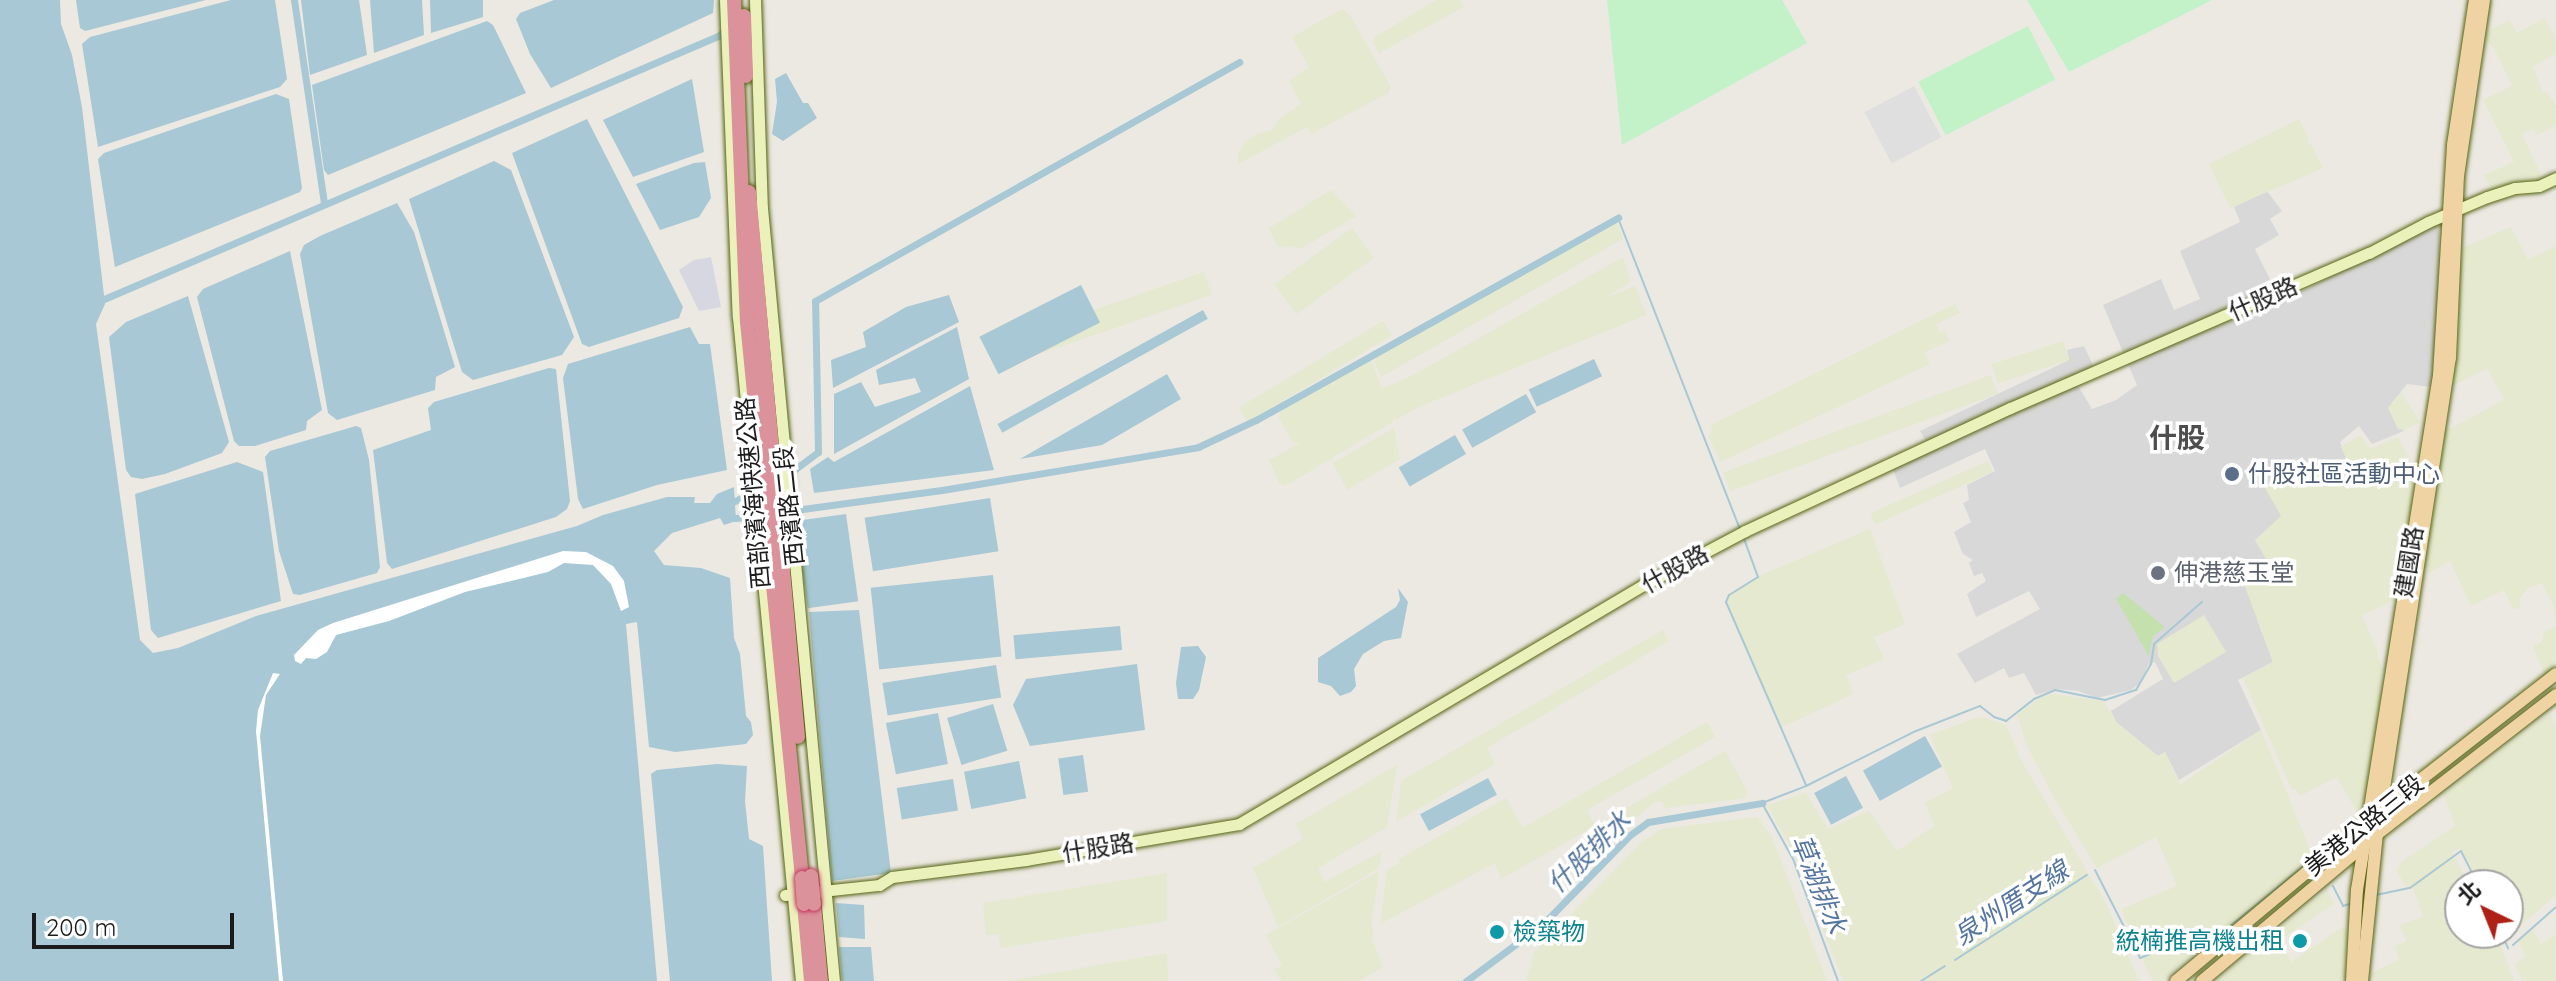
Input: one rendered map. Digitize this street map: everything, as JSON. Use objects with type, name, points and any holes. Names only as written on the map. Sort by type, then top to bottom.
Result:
[{"type":"highway","name":"西部濱海快速公路","points":[[737,4],[747,322],[773,519],[806,877],[799,899],[811,981]]},
{"type":"highway","name":"西部濱海快速公路","points":[[799,899],[821,981]]},
{"type":"main road","name":"建國路","points":[[2352,981],[2357,890],[2450,358],[2453,145],[2475,0]]},
{"type":"main road","name":"建國路","points":[[2452,212],[2484,0]]},
{"type":"main road","name":"建國路","points":[[2362,981],[2377,834],[2415,554]]},
{"type":"main road","name":"美港公路三段","points":[[2176,981],[2381,810],[2556,674]]},
{"type":"main road","name":"美港公路三段","points":[[2202,981],[2377,834],[2556,695]]},
{"type":"street","points":[[737,4],[740,39]]},
{"type":"street","name":"西濱路二段","points":[[740,39],[762,208],[784,460],[773,519],[799,899],[801,981]]},
{"type":"street","name":"西濱路二段","points":[[740,39],[731,218],[751,468],[773,519],[825,889],[834,981]]},
{"type":"street","name":"什股路","points":[[799,899],[825,889],[879,885],[892,877],[1026,860],[1239,824],[1643,585],[1745,531],[2010,408],[2369,253],[2452,212],[2515,188],[2539,186],[2556,178]]},
{"type":"shaded area","points":[[1914,86],[1941,137],[1892,164],[1865,112]]},
{"type":"shaded area","points":[[2267,191],[2282,211],[2270,219],[2279,235],[2255,249],[2281,302],[2438,222],[2440,264],[2432,387],[2407,384],[2391,404],[2404,431],[2372,444],[2359,426],[2340,442],[2351,470],[2340,476],[2280,482],[2277,477],[2281,516],[2257,619],[2273,662],[2238,680],[2261,730],[2179,780],[2165,752],[2158,756],[2116,722],[2111,711],[2163,679],[2155,662],[2148,665],[2141,682],[2131,690],[2097,698],[2078,691],[2056,689],[2036,695],[2024,673],[2009,678],[2004,668],[1975,683],[1957,654],[2040,609],[2029,591],[1976,617],[1967,594],[1986,581],[1982,573],[1974,576],[1969,563],[1973,560],[1963,554],[1954,532],[1971,522],[1963,503],[1969,500],[1967,485],[1995,471],[1985,449],[1900,488],[1890,461],[1927,443],[1920,431],[2069,360],[2067,350],[2084,346],[2092,363],[2095,373],[2077,384],[2092,409],[2116,400],[2137,385],[2103,305],[2161,279],[2174,310],[2200,299],[2180,251],[2240,222],[2234,207]]},
{"type":"shaded area","points":[[711,257],[721,307],[699,311],[679,270],[694,260]]},
{"type":"green space","points":[[1436,0],[1460,0],[1464,7],[1379,53],[1373,43],[1375,37]]},
{"type":"green space","points":[[1607,0],[1782,0],[1807,43],[1622,145]]},
{"type":"green space","points":[[2027,0],[2212,0],[2069,72]]},
{"type":"green space","points":[[1342,9],[1350,15],[1391,87],[1388,93],[1311,134],[1307,127],[1238,164],[1238,153],[1245,142],[1257,134],[1272,130],[1281,117],[1301,104],[1289,81],[1309,67],[1292,37]]},
{"type":"green space","points":[[2545,18],[2556,40],[2556,53],[2533,67],[2543,93],[2547,92],[2556,106],[2556,125],[2537,135],[2534,129],[2522,134],[2544,181],[2493,192],[2484,175],[2514,162],[2483,100],[2512,86],[2496,52],[2485,38],[2486,32],[2510,20],[2517,33]]},
{"type":"green space","points":[[2028,26],[2055,79],[1946,135],[1918,82]]},
{"type":"green space","points":[[2299,119],[2309,140],[2307,143],[2311,144],[2323,168],[2230,208],[2209,164]]},
{"type":"green space","points":[[1331,190],[1356,216],[1302,248],[1277,246],[1269,228]]},
{"type":"green space","points":[[1617,222],[1623,239],[1381,377],[1374,360],[1380,354]]},
{"type":"green space","points":[[2511,227],[2528,260],[2556,246],[2556,624],[2553,605],[2542,583],[2528,588],[2519,600],[2521,608],[2513,609],[2504,590],[2471,606],[2450,561],[2429,573],[2425,561],[2444,432],[2504,400],[2487,368],[2453,386],[2462,248]]},
{"type":"green space","points":[[1352,228],[1374,258],[1296,314],[1274,284]]},
{"type":"green space","points":[[1623,257],[1631,282],[1396,420],[1385,391]]},
{"type":"green space","points":[[1204,272],[1212,295],[995,369],[987,347]]},
{"type":"green space","points":[[1635,286],[1647,315],[1391,418],[1379,389]]},
{"type":"green space","points":[[1955,304],[1960,313],[1936,324],[1939,333],[1945,331],[1950,341],[1925,352],[1930,364],[1720,462],[1708,435],[1712,432],[1711,425]]},
{"type":"green space","points":[[1383,321],[1392,336],[1248,422],[1239,408]]},
{"type":"green space","points":[[2063,341],[2069,360],[1998,383],[1992,364]]},
{"type":"green space","points":[[1371,360],[1394,421],[1285,486],[1279,483],[1269,460],[1300,443],[1293,443],[1278,416],[1283,409]]},
{"type":"green space","points":[[1991,375],[1998,394],[1730,491],[1723,472]]},
{"type":"green space","points":[[2401,392],[2420,422],[2405,430],[2398,429],[2388,408]]},
{"type":"green space","points":[[1394,428],[1400,459],[1347,490],[1333,463]]},
{"type":"green space","points":[[2360,435],[2370,449],[2398,437],[2417,475],[2397,599],[2362,615],[2376,647],[2382,670],[2378,694],[2383,695],[2364,813],[2359,816],[2337,777],[2300,796],[2296,789],[2292,790],[2243,678],[2273,662],[2244,584],[2271,567],[2255,540],[2281,516],[2265,488],[2277,476],[2280,481],[2300,472],[2303,478],[2331,461],[2340,476],[2351,470],[2341,447]]},
{"type":"green space","points":[[1988,461],[1993,472],[1875,524],[1870,513]]},
{"type":"green space","points":[[1870,529],[1905,624],[1874,637],[1884,659],[1846,675],[1853,694],[1780,728],[1726,598],[1759,576]]},
{"type":"green space","points":[[2123,593],[2165,627],[2153,636],[2149,656],[2116,599]]},
{"type":"green space","points":[[2204,615],[2226,652],[2174,683],[2158,656],[2157,644]]},
{"type":"green space","points":[[2556,626],[2556,667],[2545,676],[2533,646],[2542,642],[2544,632]]},
{"type":"green space","points":[[1663,630],[1669,641],[1487,748],[1495,764],[1396,822],[1401,781]]},
{"type":"green space","points":[[2055,694],[2104,701],[2116,722],[2158,756],[2165,752],[2180,785],[2261,730],[2312,854],[2161,981],[2152,981],[2121,909],[2177,886],[2156,837],[2097,868],[2053,796],[2027,746],[2017,715],[2042,696]]},
{"type":"green space","points":[[2550,713],[2556,728],[2556,895],[2524,923],[2524,869],[2472,869],[2461,848],[2452,852],[2461,869],[2444,869],[2444,949],[2502,949],[2514,981],[2375,981],[2371,973],[2399,960],[2395,946],[2406,941],[2400,925],[2423,916],[2412,886],[2406,887],[2397,871],[2401,862],[2455,826],[2444,794]]},
{"type":"green space","points":[[1985,718],[2006,725],[2022,762],[2105,901],[2139,981],[1843,981],[1794,854],[1767,805],[1806,793],[1828,829],[1869,811],[1897,851],[1934,826],[1925,803],[1953,788],[1930,735],[1973,719]]},
{"type":"green space","points":[[1707,722],[1715,737],[1587,810],[1595,826],[1501,879],[1495,863],[1380,924],[1387,870],[1400,863],[1399,859],[1506,798],[1523,828]]},
{"type":"green space","points":[[1725,751],[1747,790],[1746,798],[1665,808],[1662,801],[1655,802],[1630,823],[1623,810]]},
{"type":"green space","points":[[1397,765],[1387,827],[1318,868],[1325,882],[1382,851],[1379,868],[1278,927],[1253,868],[1303,839],[1296,824]]},
{"type":"green space","points":[[1757,817],[1772,837],[1827,981],[1526,981],[1534,952],[1642,842],[1661,829]]},
{"type":"green space","points":[[1379,871],[1372,922],[1373,941],[1383,967],[1359,981],[1281,981],[1274,970],[1282,965],[1266,935]]},
{"type":"green space","points":[[1167,873],[1167,921],[1001,948],[998,934],[986,935],[983,903]]},
{"type":"green space","points":[[2327,889],[2334,904],[2280,940],[2291,962],[2344,926],[2349,937],[2345,981],[2216,981]]},
{"type":"green space","points":[[2532,929],[2541,944],[2556,934],[2556,981],[2522,981],[2515,965],[2525,956],[2522,949],[2524,935]]},
{"type":"green space","points":[[1167,953],[1168,981],[1008,981]]},
{"type":"water","points":[[0,0],[60,0],[61,24],[72,55],[82,107],[105,304],[96,324],[140,640],[153,653],[178,648],[256,616],[577,526],[603,515],[667,497],[695,497],[694,503],[710,503],[717,494],[734,487],[736,521],[724,525],[720,518],[672,533],[654,551],[664,565],[701,568],[730,578],[734,638],[740,654],[746,716],[751,722],[753,735],[746,744],[675,752],[649,747],[637,622],[626,624],[657,981],[0,981]]},
{"type":"water","points":[[76,0],[206,0],[85,31],[80,28]]},
{"type":"water","points":[[231,0],[275,0],[287,79],[280,87],[98,147],[82,44],[90,37]]},
{"type":"water","points":[[301,0],[359,0],[367,55],[310,75]]},
{"type":"water","points":[[370,0],[422,0],[424,35],[374,53]]},
{"type":"water","points":[[430,0],[483,0],[483,17],[431,33]]},
{"type":"water","points":[[554,0],[714,0],[713,13],[551,88],[530,54],[516,19],[520,13]]},
{"type":"water","points":[[487,21],[493,25],[526,93],[328,175],[324,170],[312,85]]},
{"type":"water","points":[[786,73],[803,103],[808,103],[817,118],[783,141],[772,134],[777,102],[775,79]]},
{"type":"water","points":[[692,79],[704,152],[633,177],[603,120]]},
{"type":"water","points":[[276,94],[289,99],[302,188],[300,192],[115,267],[98,159],[104,153]]},
{"type":"water","points":[[587,119],[683,307],[679,318],[589,347],[582,344],[512,153]]},
{"type":"water","points":[[494,161],[511,170],[574,337],[562,355],[473,380],[462,372],[409,199]]},
{"type":"water","points":[[705,162],[711,198],[699,217],[660,230],[636,184]]},
{"type":"water","points":[[397,203],[414,232],[455,367],[436,377],[435,390],[337,420],[328,413],[300,254],[304,245],[320,236]]},
{"type":"water","points":[[290,251],[322,410],[307,421],[306,430],[255,446],[239,446],[234,441],[197,297],[203,289]]},
{"type":"water","points":[[1081,285],[1100,322],[998,374],[979,337]]},
{"type":"water","points":[[949,295],[959,322],[833,388],[831,360],[866,347],[863,332],[906,307]]},
{"type":"water","points":[[188,296],[229,442],[222,453],[165,474],[142,479],[131,477],[126,470],[109,337],[126,322]]},
{"type":"water","points":[[1203,310],[1208,319],[1002,433],[997,424]]},
{"type":"water","points":[[690,327],[699,344],[710,344],[727,470],[657,485],[583,509],[578,499],[563,378],[568,364]]},
{"type":"water","points":[[957,327],[969,379],[834,454],[834,394],[861,382],[875,407],[921,392],[915,378],[879,385],[876,370]]},
{"type":"water","points":[[1594,359],[1602,376],[1537,407],[1529,389]]},
{"type":"water","points":[[549,368],[556,369],[570,501],[567,509],[556,517],[392,569],[387,563],[373,450],[431,430],[428,408],[434,402]]},
{"type":"water","points":[[1167,374],[1181,399],[1102,445],[1020,459]]},
{"type":"water","points":[[970,386],[994,470],[814,493],[810,469],[828,457],[834,462]]},
{"type":"water","points":[[1526,394],[1536,412],[1472,448],[1462,429]]},
{"type":"water","points":[[356,426],[361,428],[369,460],[380,567],[377,573],[300,595],[293,594],[279,551],[265,457],[270,451]]},
{"type":"water","points":[[1455,435],[1466,454],[1410,487],[1399,468]]},
{"type":"water","points":[[237,462],[263,472],[281,601],[158,638],[151,630],[135,494]]},
{"type":"water","points":[[990,498],[998,551],[873,571],[865,518]]},
{"type":"water","points":[[846,514],[858,601],[808,608],[795,521]]},
{"type":"water","points":[[993,575],[1002,657],[879,669],[871,588]]},
{"type":"water","points":[[1398,588],[1408,602],[1401,638],[1384,641],[1363,654],[1354,669],[1356,686],[1351,692],[1340,696],[1331,686],[1318,682],[1318,658],[1396,607],[1400,600]]},
{"type":"water","points":[[859,610],[891,873],[832,881],[809,612]]},
{"type":"water","points":[[1120,626],[1122,650],[1015,659],[1013,635]]},
{"type":"water","points":[[1198,646],[1206,657],[1199,690],[1193,699],[1178,699],[1176,683],[1181,647]]},
{"type":"water","points":[[1137,664],[1145,730],[1030,746],[1013,705],[1026,679]]},
{"type":"water","points":[[996,665],[1001,698],[888,716],[882,683]]},
{"type":"water","points":[[993,704],[1007,751],[961,765],[947,718]]},
{"type":"water","points":[[938,713],[948,764],[896,774],[886,723]]},
{"type":"water","points":[[1925,736],[1942,767],[1880,801],[1863,770]]},
{"type":"water","points":[[1083,755],[1088,792],[1063,795],[1058,758]]},
{"type":"water","points":[[1019,761],[1026,798],[971,809],[964,772]]},
{"type":"water","points":[[717,764],[747,766],[745,801],[749,839],[763,846],[772,981],[670,981],[651,774],[657,770]]},
{"type":"water","points":[[1846,776],[1863,808],[1831,825],[1814,793]]},
{"type":"water","points":[[1488,778],[1497,795],[1429,831],[1420,814]]},
{"type":"water","points":[[953,779],[958,811],[902,820],[897,788]]},
{"type":"water","points":[[836,903],[864,905],[865,939],[839,937]]},
{"type":"water","points":[[839,947],[871,947],[874,981],[842,981]]},
{"type":"pier","points":[[563,551],[586,552],[613,566],[624,581],[629,607],[621,611],[611,584],[593,565],[564,563],[548,572],[465,592],[389,621],[336,635],[327,652],[316,659],[306,658],[301,664],[295,661],[294,655],[318,630],[333,623]]},
{"type":"pier","points":[[273,673],[280,674],[266,695],[260,736],[283,981],[279,981],[256,731],[258,710]]},
{"type":"waterway","points":[[294,0],[324,203]]},
{"type":"waterway","points":[[97,302],[718,36],[728,28]]},
{"type":"waterway","points":[[786,476],[818,452],[815,301],[1239,62]]},
{"type":"waterway","points":[[1618,218],[1740,530]]},
{"type":"waterway","points":[[788,511],[942,490],[1198,447],[1256,420],[1618,218]]},
{"type":"waterway","points":[[735,501],[757,490]]},
{"type":"waterway","points":[[736,518],[760,515]]},
{"type":"waterway","points":[[1743,536],[1758,577],[1729,595],[1726,602],[1806,785]]},
{"type":"waterway","name":"草湖排水","points":[[1838,981],[1793,859],[1762,803],[1806,786],[1916,731],[1980,706],[1994,717],[2006,721],[2034,699],[2055,690],[2105,700],[2136,690],[2151,664],[2154,644],[2202,602]]},
{"type":"waterway","name":"什股排水","points":[[1466,981],[1543,924],[1630,835],[1648,822],[1762,803]]},
{"type":"waterway","name":"泉州厝支線","points":[[2376,895],[2410,888],[2461,851],[2470,869]]},
{"type":"waterway","name":"泉州厝支線","points":[[2095,870],[2140,958],[2200,935],[2207,945],[2315,857]]},
{"type":"waterway","name":"泉州厝支線","points":[[1955,960],[2087,875]]},
{"type":"waterway","name":"泉州厝支線","points":[[2333,886],[2343,906],[2352,903]]},
{"type":"waterway","name":"泉州厝支線","points":[[2524,935],[2556,907]]},
{"type":"waterway","name":"泉州厝支線","points":[[1921,981],[1945,966]]},
{"type":"place","name":"什股社區活動中心","points":[[2232,474]]},
{"type":"place","name":"伸港慈玉堂","points":[[2158,573]]},
{"type":"place","name":"檢築物","points":[[1497,932]]},
{"type":"place","name":"統楠推高機出租","points":[[2300,941]]},
{"type":"district","name":"什股","points":[[2177,438]]}]
